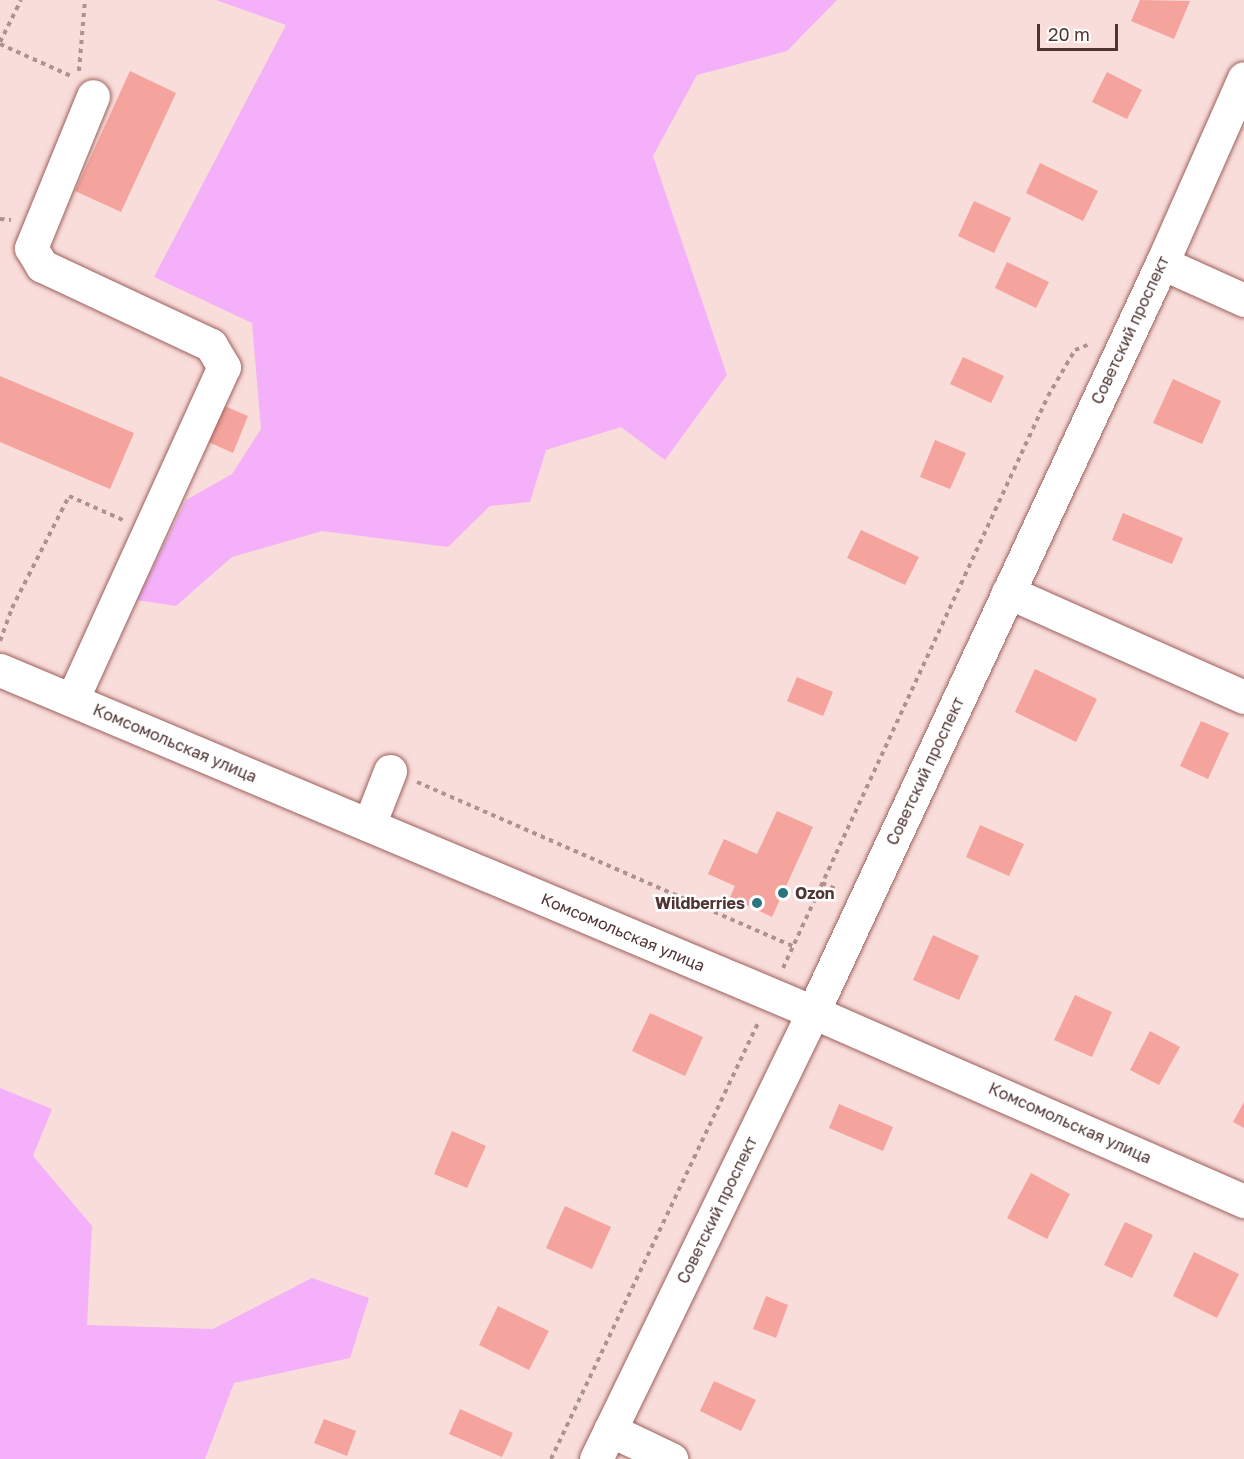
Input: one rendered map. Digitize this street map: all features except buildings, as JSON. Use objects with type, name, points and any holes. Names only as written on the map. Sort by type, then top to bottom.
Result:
[{"type":"street","name":"Советский проспект","points":[[603,1445],[813,1012],[1133,326],[1244,78]]},
{"type":"street","points":[[72,700],[151,532],[224,367],[211,345],[42,266],[31,248],[93,96]]},
{"type":"street","points":[[1162,263],[1244,300]]},
{"type":"street","points":[[1008,592],[1244,697]]},
{"type":"street","name":"Комсомольская улица","points":[[0,670],[772,994],[1244,1201]]},
{"type":"street","points":[[369,825],[390,771]]},
{"type":"street","points":[[603,1445],[671,1459]]},
{"type":"path","points":[[21,0],[0,43],[69,74],[78,82],[85,0]]},
{"type":"path","points":[[551,1459],[772,994],[1048,396],[1075,350],[1133,326]]},
{"type":"path","points":[[0,641],[12,608],[69,496],[151,532]]},
{"type":"path","points":[[390,771],[793,946]]},
{"type":"shaded area","points":[[216,0],[837,0],[787,51],[697,75],[653,156],[727,375],[665,460],[621,427],[546,450],[530,502],[490,506],[448,547],[322,531],[232,557],[176,606],[137,600],[186,500],[232,474],[261,429],[252,323],[154,277],[286,25]]},
{"type":"shaded area","points":[[0,1088],[52,1109],[33,1156],[92,1226],[87,1325],[213,1329],[312,1278],[369,1298],[350,1358],[234,1383],[205,1459],[0,1459]]},
{"type":"place","name":"Ozon","points":[[783,893]]},
{"type":"place","name":"Wildberries","points":[[757,903]]}]
